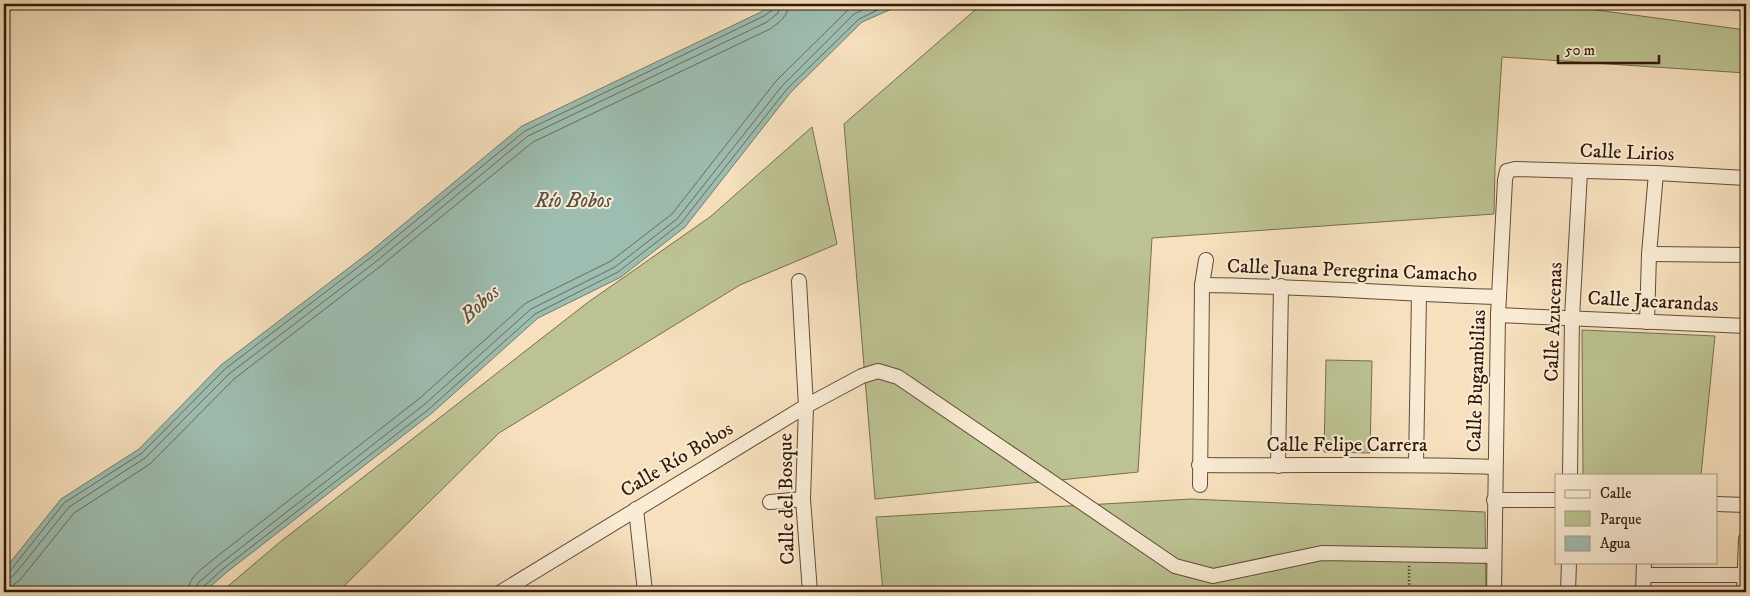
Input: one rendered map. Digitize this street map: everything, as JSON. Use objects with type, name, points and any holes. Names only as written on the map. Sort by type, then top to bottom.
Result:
[{"type":"street","name":"Calle Lirios","points":[[1508,171],[1656,173],[1746,178]]},
{"type":"street","name":"Calle Bugambilias","points":[[1494,592],[1498,315],[1505,180],[1508,171]]},
{"type":"street","name":"Calle Azucenas","points":[[1570,474],[1572,318],[1580,172]]},
{"type":"street","points":[[1647,322],[1649,254],[1656,173]]},
{"type":"street","points":[[1649,254],[1746,255]]},
{"type":"street","points":[[1200,485],[1202,285],[1206,260]]},
{"type":"street","name":"Calle del Bosque","points":[[799,281],[806,406],[803,499],[810,592]]},
{"type":"street","name":"Calle Juana Peregrina Camacho","points":[[1202,285],[1281,286],[1419,295],[1499,297]]},
{"type":"street","points":[[1278,466],[1281,286]]},
{"type":"street","points":[[1416,464],[1419,295]]},
{"type":"street","name":"Calle Jacarandas","points":[[1498,315],[1746,326]]},
{"type":"street","name":"Calle Río Bobos","points":[[501,592],[806,406],[862,376],[878,371],[898,377],[1175,566],[1214,576],[1322,553],[1408,555]]},
{"type":"street","name":"Calle Felipe Carrera","points":[[1199,465],[1416,464],[1495,467]]},
{"type":"street","points":[[770,502],[803,499]]},
{"type":"street","points":[[1494,500],[1555,500]]},
{"type":"street","points":[[1718,504],[1746,505]]},
{"type":"street","points":[[636,508],[645,592]]},
{"type":"street","points":[[1744,592],[1746,539]]},
{"type":"street","points":[[1408,555],[1494,556]]},
{"type":"street","points":[[1568,564],[1568,592]]},
{"type":"street","points":[[1644,592],[1644,569],[1745,575]]},
{"type":"path","points":[[1408,555],[1409,592]]},
{"type":"green space","points":[[982,4],[1551,4],[1746,30],[1746,73],[1502,57],[1494,214],[1152,238],[1138,472],[875,499],[844,124]]},
{"type":"green space","points":[[812,127],[837,244],[740,285],[499,433],[338,592],[221,592],[280,542],[587,303],[710,217]]},
{"type":"green space","points":[[1582,330],[1715,336],[1701,474],[1583,474]]},
{"type":"green space","points":[[1326,360],[1372,361],[1370,453],[1324,452]]},
{"type":"green space","points":[[1191,499],[1485,512],[1486,592],[883,592],[876,517]]},
{"type":"water","name":"Río Bobos","points":[[772,4],[903,4],[862,22],[790,93],[685,227],[621,277],[538,318],[432,413],[227,572],[204,592],[4,592],[4,570],[61,499],[139,449],[221,365],[371,251],[522,126],[761,12]]},
{"type":"water","points":[[1660,4],[1746,4],[1746,11]]},
{"type":"water label","name":"Bobos","points":[[480,304]]}]
